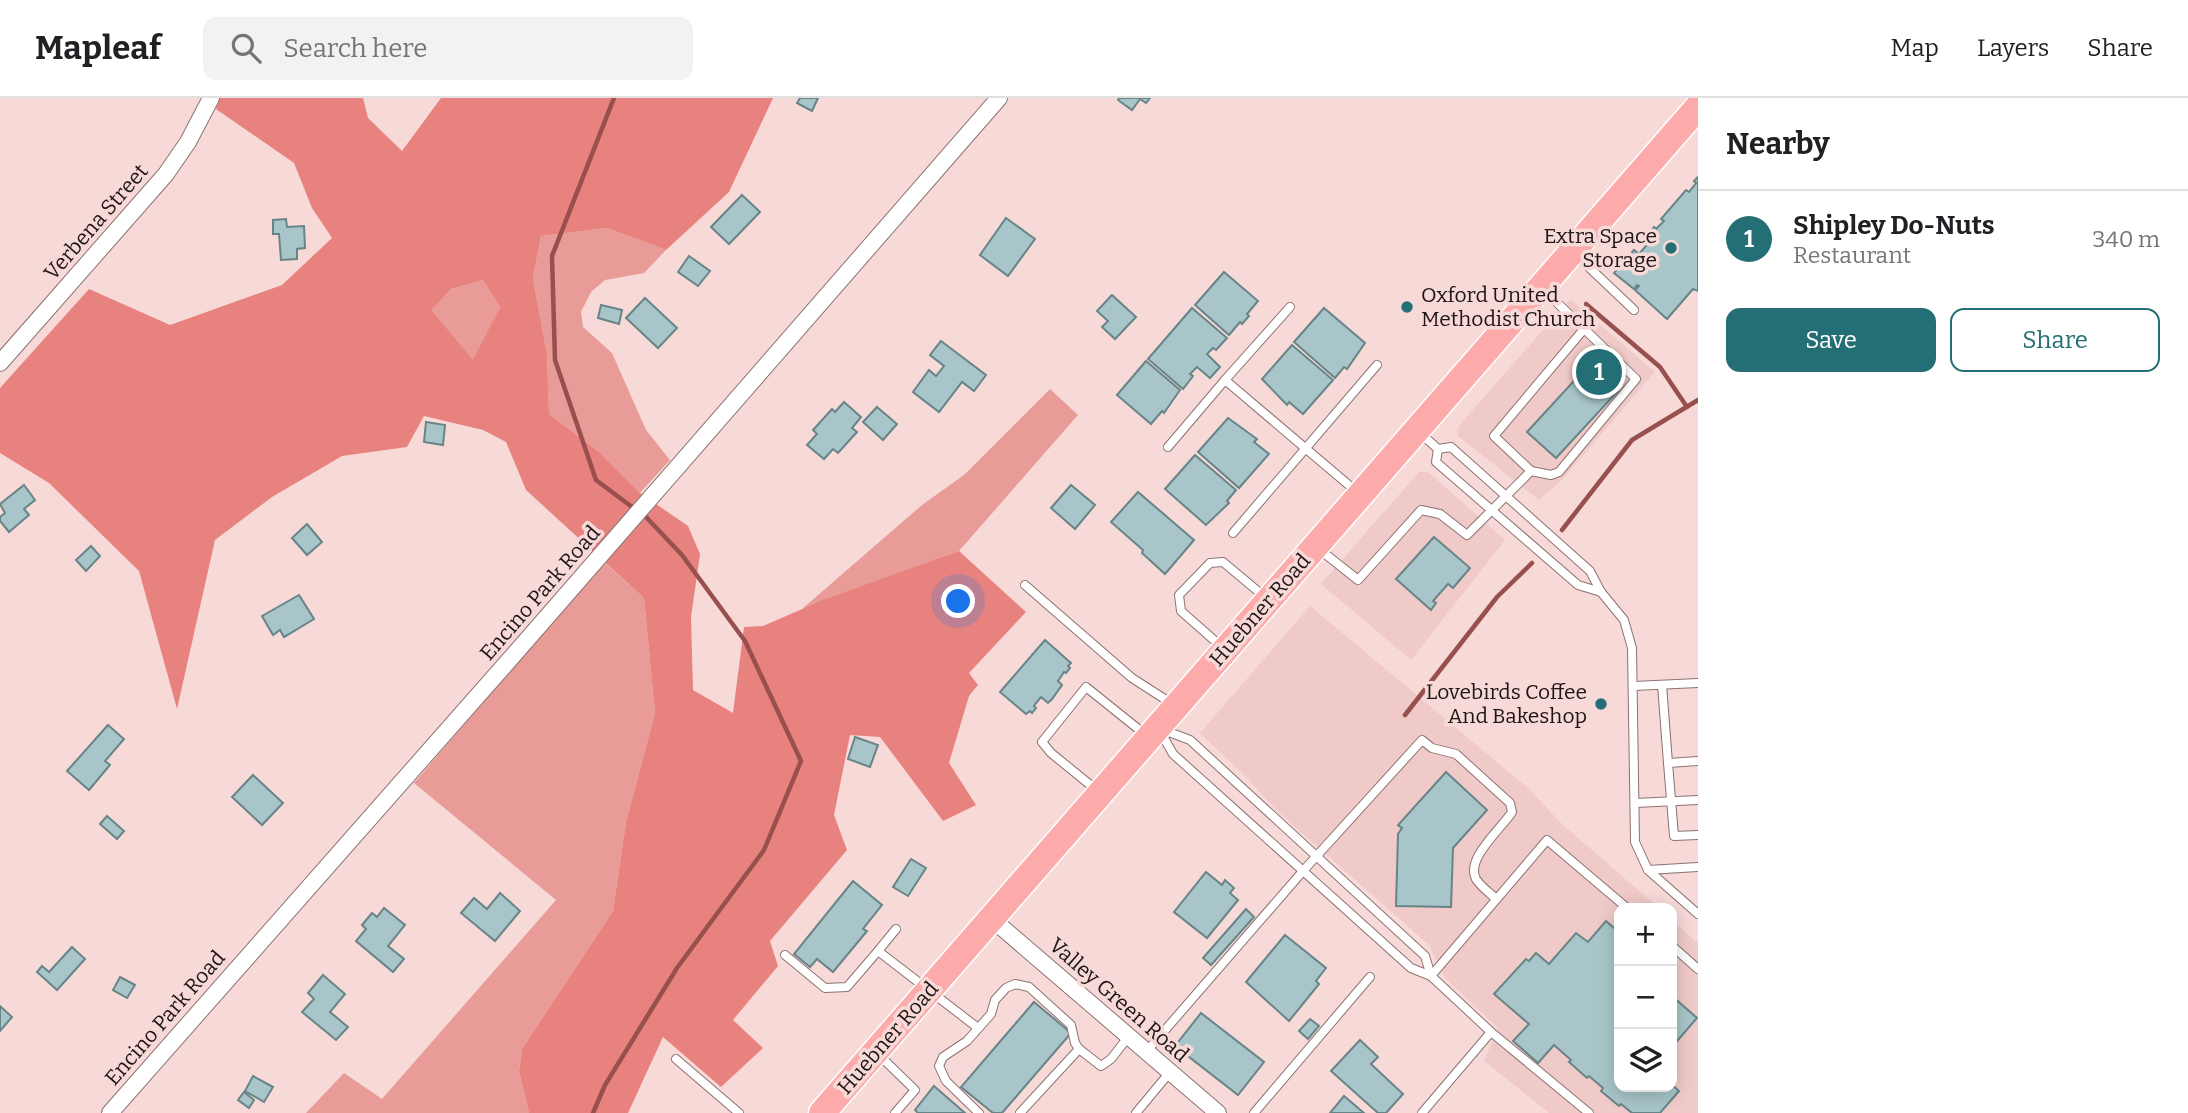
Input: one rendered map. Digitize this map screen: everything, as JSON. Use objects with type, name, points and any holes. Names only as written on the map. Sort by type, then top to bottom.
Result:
[{"type":"main road","name":"Huebner Road","points":[[821,1113],[1698,107]]},
{"type":"street","name":"Verbena Street","points":[[0,363],[166,174],[188,142],[211,98]]},
{"type":"street","name":"Encino Park Road","points":[[110,1113],[999,98]]},
{"type":"street","name":"Valley Green Road","points":[[992,919],[1218,1113]]},
{"type":"lane","points":[[1572,251],[1634,310]]},
{"type":"lane","points":[[1540,287],[1584,329],[1636,379],[1559,472],[1551,475],[1531,471],[1494,436],[1584,329]]},
{"type":"lane","points":[[1168,447],[1290,307]]},
{"type":"lane","points":[[1233,533],[1377,365]]},
{"type":"lane","points":[[1225,380],[1359,493]]},
{"type":"lane","points":[[1416,430],[1438,449],[1451,447],[1590,570],[1601,592],[1624,620],[1632,648],[1634,687],[1635,842],[1648,870],[1698,914]]},
{"type":"lane","points":[[1438,449],[1436,462],[1491,511],[1578,585],[1601,592]]},
{"type":"lane","points":[[1316,546],[1358,580],[1421,510],[1440,513],[1467,535],[1531,471]]},
{"type":"lane","points":[[1226,650],[1181,611],[1179,595],[1210,562],[1223,562],[1269,600]]},
{"type":"lane","points":[[1025,585],[1132,678],[1176,707]]},
{"type":"lane","points":[[1634,687],[1698,682]]},
{"type":"lane","points":[[1662,685],[1674,836],[1698,835]]},
{"type":"lane","points":[[1101,793],[1051,753],[1042,741],[1086,687],[1153,733],[1411,968],[1431,976],[1491,1032],[1590,1113]]},
{"type":"lane","points":[[1153,733],[1190,740],[1425,956],[1431,976]]},
{"type":"lane","points":[[1146,1052],[1303,871],[1422,740],[1432,748],[1455,754],[1510,803],[1511,813],[1479,853],[1474,864],[1475,877],[1496,900]]},
{"type":"lane","points":[[1668,763],[1698,761]]},
{"type":"lane","points":[[1635,803],[1698,800]]},
{"type":"lane","points":[[1431,976],[1547,840],[1621,903]]},
{"type":"lane","points":[[1648,870],[1698,867]]},
{"type":"lane","points":[[785,955],[825,988],[847,987],[896,929]]},
{"type":"lane","points":[[1677,950],[1698,969]]},
{"type":"lane","points":[[878,951],[978,1028]]},
{"type":"lane","points":[[1254,1113],[1370,977]]},
{"type":"lane","points":[[979,1113],[946,1081],[939,1066],[943,1057],[967,1041],[991,1014],[995,1000],[1006,988],[1015,984],[1029,987],[1071,1025],[1079,1049],[1101,1066],[1111,1059],[1129,1036]]},
{"type":"lane","points":[[1422,1113],[1491,1032]]},
{"type":"lane","points":[[1020,1113],[1079,1049]]},
{"type":"lane","points":[[875,1052],[915,1090],[895,1113]]},
{"type":"lane","points":[[676,1059],[739,1113]]},
{"type":"lane","points":[[1136,1113],[1170,1072]]},
{"type":"shaded area","points":[[220,98],[363,98],[368,118],[402,151],[441,98],[773,98],[729,192],[666,250],[607,228],[541,236],[533,278],[547,355],[549,414],[599,452],[640,493],[688,526],[700,554],[691,617],[693,690],[733,713],[744,627],[763,626],[823,600],[959,551],[1026,612],[969,673],[978,685],[969,696],[949,763],[976,805],[943,821],[880,737],[850,735],[834,815],[847,850],[770,941],[778,966],[733,1020],[763,1048],[721,1087],[663,1037],[628,1113],[529,1113],[519,1071],[522,1049],[613,911],[626,822],[655,713],[644,598],[526,490],[506,442],[483,430],[424,416],[407,447],[342,456],[272,497],[215,540],[177,709],[139,571],[49,483],[0,453],[0,388],[89,289],[170,325],[282,285],[332,238],[312,208],[294,163],[216,109]],"holes":[[[483,280],[500,307],[473,360],[431,310],[451,289]]]},
{"type":"shaded area","points":[[607,228],[666,250],[644,273],[605,280],[591,292],[581,312],[583,327],[612,353],[646,430],[670,460],[640,493],[599,452],[549,414],[547,355],[533,278],[541,236]]},
{"type":"shaded area","points":[[483,280],[500,307],[473,361],[430,310],[451,289]]},
{"type":"shaded area","points":[[1570,299],[1655,372],[1560,482],[1539,500],[1458,436],[1457,428]]},
{"type":"shaded area","points":[[1050,389],[1078,415],[959,551],[802,609],[922,505],[964,475]]},
{"type":"shaded area","points":[[1419,472],[1428,472],[1505,540],[1411,660],[1321,584]]},
{"type":"shaded area","points":[[604,562],[644,598],[655,713],[626,822],[613,911],[522,1049],[519,1071],[529,1113],[306,1113],[344,1073],[382,1099],[556,900],[414,783]]},
{"type":"shaded area","points":[[1310,606],[1528,788],[1563,825],[1653,903],[1614,903],[1614,1092],[1677,1092],[1677,924],[1698,943],[1698,1113],[1549,1113],[1484,1061],[1498,1028],[1445,978],[1429,945],[1277,811],[1200,733]]},
{"type":"building","points":[[800,98],[818,98],[812,111],[797,103]]},
{"type":"building","points":[[1150,98],[1146,103],[1140,99],[1132,110],[1118,100]]},
{"type":"building","name":"Extra Space Storage","points":[[1698,177],[1698,291],[1693,289],[1667,319],[1635,290],[1639,286],[1634,289],[1614,273],[1634,250],[1639,254],[1646,246],[1641,242],[1654,227],[1656,229],[1664,221],[1661,219],[1686,190],[1689,192]]},
{"type":"building","points":[[742,195],[760,212],[729,244],[711,227]]},
{"type":"building","points":[[1006,218],[1035,239],[1008,276],[980,255]]},
{"type":"building","points":[[286,219],[287,227],[304,226],[305,248],[297,249],[297,259],[281,260],[279,234],[273,234],[273,220]]},
{"type":"building","points":[[689,256],[710,271],[698,286],[678,272]]},
{"type":"building","points":[[1224,272],[1258,301],[1247,314],[1249,316],[1229,335],[1195,305]]},
{"type":"building","points":[[1112,295],[1136,317],[1115,339],[1102,327],[1108,321],[1097,311]]},
{"type":"building","points":[[645,298],[677,328],[658,348],[626,318]]},
{"type":"building","points":[[601,305],[622,310],[619,324],[598,318]]},
{"type":"building","points":[[1192,308],[1227,338],[1216,350],[1213,348],[1207,354],[1220,367],[1210,378],[1197,367],[1190,374],[1193,376],[1183,389],[1148,359]]},
{"type":"building","points":[[1324,308],[1365,343],[1347,369],[1344,367],[1335,378],[1294,342]]},
{"type":"building","points":[[941,341],[986,375],[974,391],[962,382],[939,412],[913,392],[929,370],[936,376],[944,366],[930,355]]},
{"type":"building","points":[[1292,345],[1333,380],[1303,414],[1289,402],[1287,405],[1262,379]]},
{"type":"building","points":[[1596,357],[1616,376],[1618,391],[1556,458],[1527,432]]},
{"type":"building","points":[[1146,361],[1180,390],[1164,413],[1162,411],[1151,424],[1117,395]]},
{"type":"building","points":[[844,402],[861,417],[852,428],[857,432],[838,453],[833,449],[824,459],[807,445],[817,434],[813,430],[832,409],[835,412]]},
{"type":"building","points":[[877,407],[897,424],[883,440],[863,422]]},
{"type":"building","points":[[1228,418],[1257,439],[1254,442],[1269,454],[1239,488],[1198,452]]},
{"type":"building","points":[[426,422],[445,425],[443,445],[424,442]]},
{"type":"building","points":[[1195,455],[1236,490],[1227,501],[1229,503],[1206,525],[1165,489]]},
{"type":"building","points":[[24,485],[35,500],[24,509],[29,515],[9,532],[0,521],[0,517],[5,513],[0,504]]},
{"type":"building","points":[[1071,485],[1095,505],[1075,529],[1051,508]]},
{"type":"building","points":[[1138,492],[1194,540],[1165,574],[1111,522]]},
{"type":"building","points":[[307,524],[322,542],[307,555],[292,538]]},
{"type":"building","points":[[1434,537],[1470,568],[1453,588],[1448,584],[1433,601],[1436,603],[1431,610],[1396,579]]},
{"type":"building","points":[[91,546],[100,556],[86,571],[76,560]]},
{"type":"building","points":[[299,595],[314,619],[284,637],[280,630],[273,635],[262,616]]},
{"type":"building","points":[[1045,640],[1071,663],[1068,666],[1070,668],[1058,681],[1062,685],[1052,699],[1048,703],[1041,697],[1032,713],[1030,711],[1026,714],[1000,692]]},
{"type":"building","points":[[108,725],[124,739],[105,761],[110,765],[89,790],[67,771]]},
{"type":"building","points":[[855,737],[878,745],[870,767],[848,759]]},
{"type":"building","points":[[1446,772],[1487,810],[1453,848],[1451,907],[1396,906],[1398,834],[1402,828],[1398,825]]},
{"type":"building","points":[[253,775],[283,803],[262,825],[232,797]]},
{"type":"building","points":[[107,816],[124,831],[117,839],[100,824]]},
{"type":"building","points":[[911,859],[926,868],[908,896],[893,887]]},
{"type":"building","points":[[1206,872],[1222,885],[1225,880],[1234,888],[1230,893],[1238,900],[1207,938],[1174,912]]},
{"type":"building","points":[[853,881],[882,905],[863,929],[867,931],[833,972],[817,959],[810,967],[794,954]]},
{"type":"building","points":[[500,893],[520,911],[495,941],[461,913],[474,898],[487,909]]},
{"type":"building","points":[[384,908],[405,925],[388,946],[404,959],[393,972],[356,941],[366,929],[362,925],[372,913],[377,917]]},
{"type":"building","points":[[1246,909],[1254,917],[1211,965],[1203,958]]},
{"type":"building","points":[[1606,921],[1614,928],[1614,1092],[1677,1092],[1677,1089],[1679,1091],[1660,1113],[1632,1113],[1621,1104],[1619,1106],[1601,1091],[1603,1088],[1589,1076],[1587,1078],[1554,1045],[1538,1063],[1513,1041],[1529,1024],[1494,994],[1526,959],[1529,961],[1536,953],[1549,964],[1576,933],[1588,942]]},
{"type":"building","points":[[1285,935],[1326,968],[1316,981],[1319,984],[1289,1021],[1246,982]]},
{"type":"building","points":[[72,947],[85,959],[57,990],[37,972],[42,966],[49,972]]},
{"type":"building","points":[[323,975],[345,994],[330,1012],[348,1027],[336,1040],[302,1012],[314,999],[308,993]]},
{"type":"building","points":[[120,977],[135,985],[127,998],[113,990]]},
{"type":"building","points":[[1677,1000],[1697,1018],[1677,1041]]},
{"type":"building","points":[[1034,1002],[1071,1033],[1002,1113],[993,1113],[961,1087]]},
{"type":"building","points":[[0,1006],[12,1017],[0,1031]]},
{"type":"building","points":[[1201,1013],[1264,1062],[1238,1095],[1175,1046]]},
{"type":"building","points":[[1310,1019],[1319,1026],[1308,1039],[1299,1031]]},
{"type":"building","points":[[1360,1040],[1378,1057],[1371,1064],[1403,1094],[1386,1113],[1378,1113],[1331,1071]]},
{"type":"building","points":[[253,1076],[273,1087],[264,1102],[245,1091]]},
{"type":"building","points":[[934,1086],[965,1113],[918,1113],[915,1110]]},
{"type":"building","points":[[244,1092],[254,1100],[249,1108],[238,1100]]},
{"type":"building","points":[[1344,1096],[1364,1113],[1330,1113]]},
{"type":"waterway","points":[[614,98],[552,256],[555,360],[596,480],[632,507]]},
{"type":"waterway","points":[[1586,304],[1660,367],[1687,407]]},
{"type":"waterway","points":[[1562,530],[1632,440],[1698,400]]},
{"type":"waterway","points":[[593,1113],[605,1085],[677,968],[764,850],[801,761],[745,641],[682,555],[647,518]]},
{"type":"waterway","points":[[1405,715],[1497,597],[1532,563]]},
{"type":"place","name":"Extra Space Storage","points":[[1671,248]]},
{"type":"place","name":"Oxford United Methodist Church","points":[[1407,307]]},
{"type":"place","name":"Shipley Do-Nuts","points":[[1599,372]]},
{"type":"place","name":"Lovebirds Coffee And Bakeshop","points":[[1601,704]]}]
